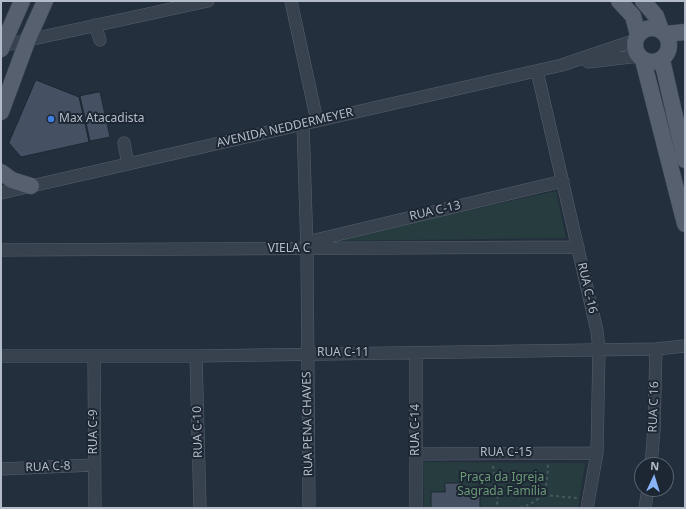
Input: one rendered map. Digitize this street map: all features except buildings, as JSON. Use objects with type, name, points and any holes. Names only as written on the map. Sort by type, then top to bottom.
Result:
[{"type":"main road","points":[[1,47],[22,1]]},
{"type":"main road","points":[[1,112],[28,39],[45,1]]},
{"type":"main road","points":[[619,1],[633,16],[637,37],[635,46],[641,58],[682,195],[685,224]]},
{"type":"main road","points":[[644,1],[656,16],[665,43],[685,160]]},
{"type":"main road","points":[[637,37],[646,29],[651,28],[665,43],[685,42]]},
{"type":"main road","points":[[641,58],[652,63],[665,43],[685,32]]},
{"type":"main road","points":[[1,172],[12,180],[31,186]]},
{"type":"street","points":[[1,47],[28,39],[208,1]]},
{"type":"street","points":[[291,1],[317,121]]},
{"type":"street","points":[[95,25],[100,40]]},
{"type":"street","name":"AVENIDA NEDDERMEYER","points":[[569,64],[637,37]]},
{"type":"street","name":"AVENIDA NEDDERMEYER","points":[[1,193],[569,64],[641,58]]},
{"type":"street","name":"RUA C-16","points":[[537,71],[597,332],[599,349],[597,453],[588,503]]},
{"type":"street","name":"RUA PENA CHAVES","points":[[303,124],[307,245],[309,508]]},
{"type":"street","points":[[124,143],[128,164]]},
{"type":"street","name":"RUA C-13","points":[[307,245],[563,181]]},
{"type":"street","name":"VIELA C","points":[[1,250],[307,245],[578,247]]},
{"type":"street","name":"RUA C-11","points":[[1,356],[196,356],[416,353],[656,348],[685,346]]},
{"type":"street","name":"RUA C 16","points":[[652,457],[654,429],[656,348]]},
{"type":"street","name":"RUA C-14","points":[[416,353],[416,508]]},
{"type":"street","name":"RUA C-9","points":[[94,356],[95,508]]},
{"type":"street","name":"RUA C-10","points":[[196,356],[200,508]]},
{"type":"street","name":"RUA C-15","points":[[416,454],[597,453]]},
{"type":"street","name":"RUA C-8","points":[[1,469],[94,465]]},
{"type":"street","points":[[645,508],[647,497]]},
{"type":"path","points":[[491,453],[498,500],[496,508]]},
{"type":"path","points":[[520,508],[530,504],[544,495],[547,485],[549,453]]},
{"type":"path","points":[[544,495],[588,503]]},
{"type":"path","points":[[504,508],[511,508]]},
{"type":"green space","points":[[556,191],[566,238],[328,241]]},
{"type":"green space","name":"Praça da Igreja Sagrada Família","points":[[423,462],[585,463],[578,508],[424,508]]},
{"type":"place","name":"Max Atacadista","points":[[51,119]]}]
